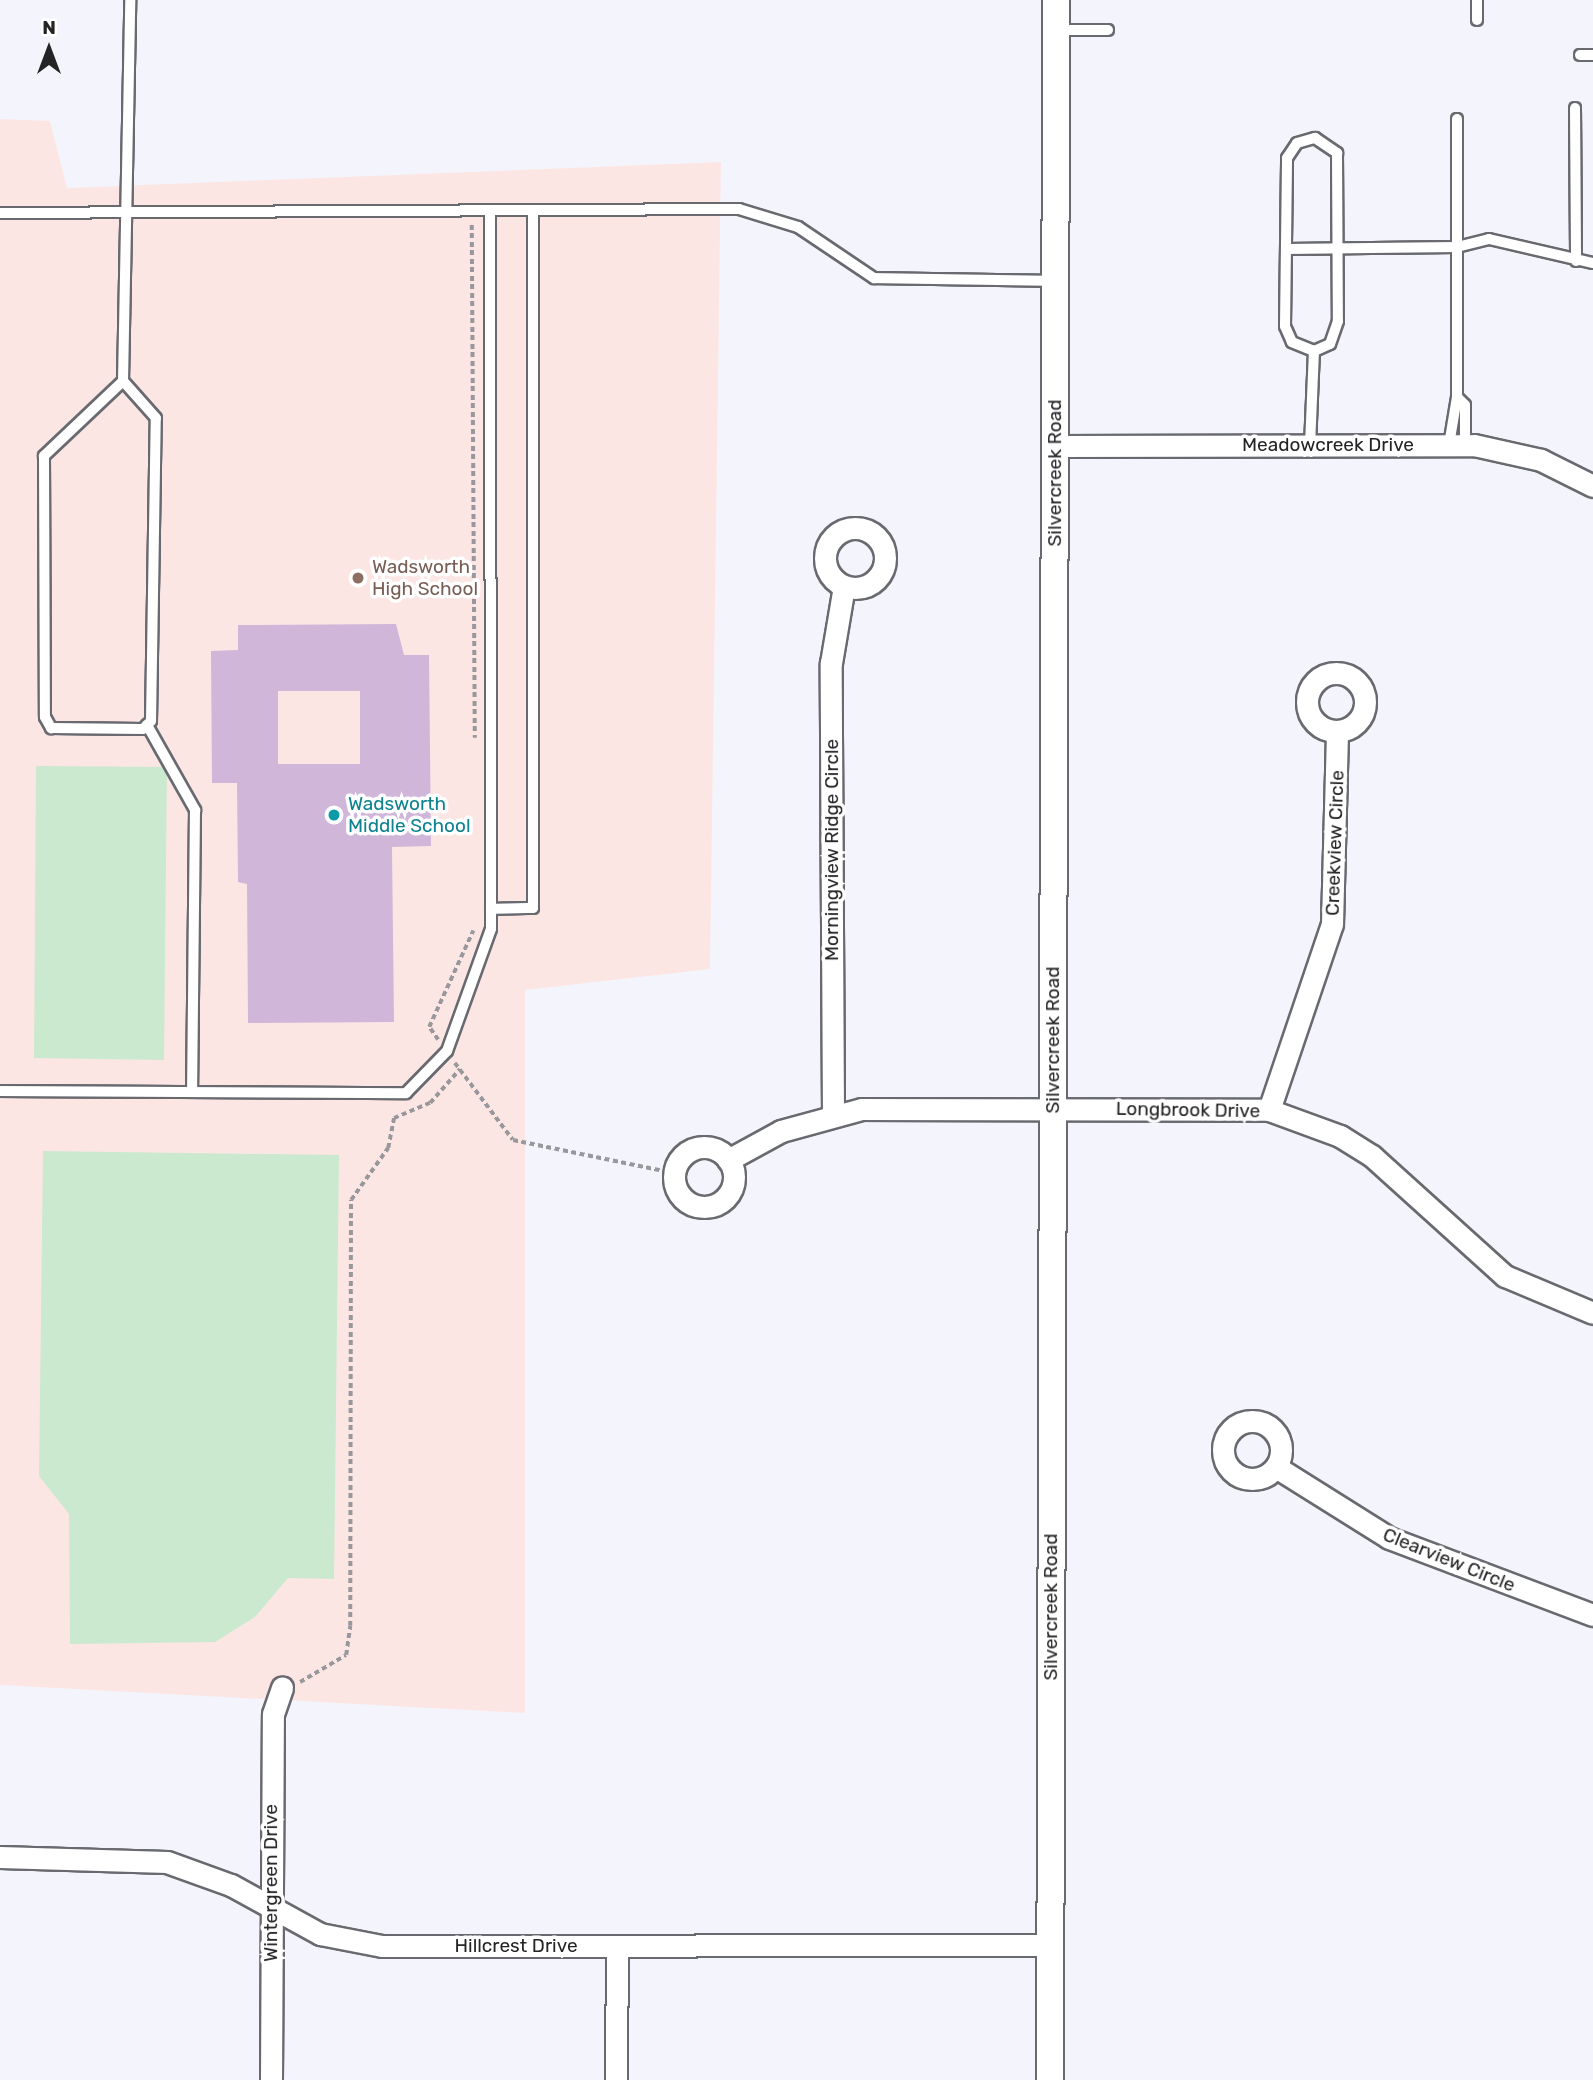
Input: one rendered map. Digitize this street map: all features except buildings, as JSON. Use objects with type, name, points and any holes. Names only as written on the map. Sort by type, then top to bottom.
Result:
[{"type":"street","name":"Silvercreek Road","points":[[1050,2080],[1056,0]]},
{"type":"street","name":"Meadowcreek Drive","points":[[1055,446],[1457,445],[1541,460],[1593,486]]},
{"type":"street","name":"Morningview Ridge Circle","points":[[833,1115],[831,663],[844,586]]},
{"type":"street","name":"Creekview Circle","points":[[1269,1110],[1332,925],[1337,732]]},
{"type":"street","name":"Longbrook Drive","points":[[728,1160],[781,1131],[862,1108],[1269,1110],[1340,1136],[1372,1156],[1505,1276],[1593,1313]]},
{"type":"street","name":"Clearview Circle","points":[[1276,1467],[1389,1538],[1593,1615]]},
{"type":"street","name":"Wintergreen Drive","points":[[271,2080],[273,1714],[282,1688]]},
{"type":"street","name":"Hillcrest Drive","points":[[0,1857],[167,1862],[231,1885],[271,1910],[320,1934],[382,1946],[1051,1945]]},
{"type":"street","points":[[616,2080],[617,1946]]},
{"type":"lane","points":[[130,0],[123,381],[156,418],[147,725],[195,810],[192,1092]]},
{"type":"lane","points":[[1477,0],[1477,20]]},
{"type":"lane","points":[[1056,30],[1108,30]]},
{"type":"lane","points":[[1580,55],[1593,55]]},
{"type":"lane","points":[[1575,108],[1576,261]]},
{"type":"lane","points":[[1457,119],[1457,445]]},
{"type":"lane","points":[[1315,138],[1337,153],[1338,329],[1330,344],[1314,351],[1298,347],[1287,335],[1286,249],[1287,158],[1297,143],[1315,138]]},
{"type":"lane","points":[[0,213],[490,213],[739,209],[798,227],[874,278],[1056,281]]},
{"type":"lane","points":[[491,909],[533,908],[533,212]]},
{"type":"lane","points":[[0,1091],[406,1093],[447,1051],[491,929],[490,213]]},
{"type":"lane","points":[[1286,249],[1457,247],[1489,239],[1593,263]]},
{"type":"lane","points":[[1310,446],[1314,351]]},
{"type":"lane","points":[[123,381],[44,456],[45,717],[51,728],[147,725]]},
{"type":"lane","points":[[1457,397],[1465,405],[1457,445]]},
{"type":"path","points":[[282,1688],[316,1677],[346,1654],[351,1200],[388,1148],[394,1118],[430,1104],[460,1069]]},
{"type":"shaded area","name":"Wadsworth High School","points":[[0,119],[50,121],[67,188],[721,162],[710,969],[525,990],[525,1713],[0,1685]]},
{"type":"green space","points":[[36,766],[167,767],[164,1060],[34,1058]]},
{"type":"green space","points":[[43,1151],[339,1155],[334,1579],[288,1578],[255,1617],[215,1642],[70,1644],[69,1514],[39,1476]]},
{"type":"place","name":"Wadsworth High School","points":[[358,578]]},
{"type":"place","name":"Wadsworth Middle School","points":[[334,815]]}]
